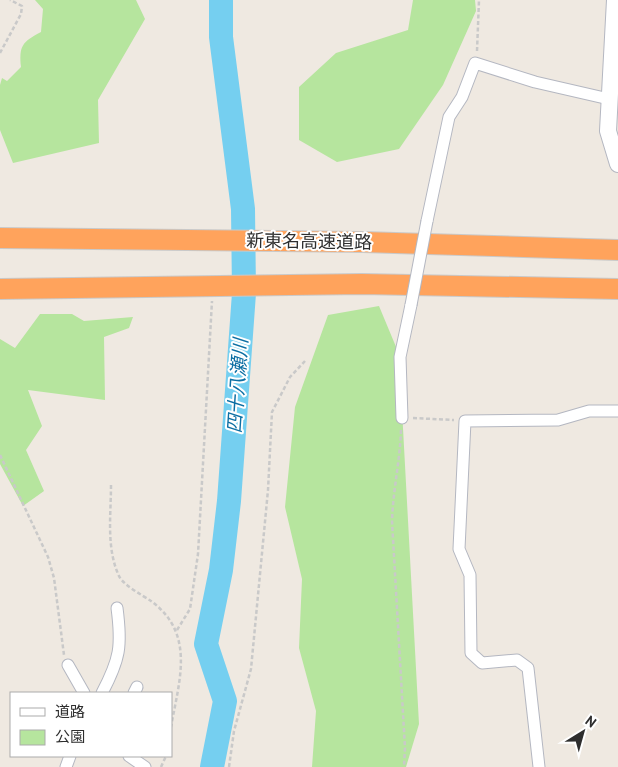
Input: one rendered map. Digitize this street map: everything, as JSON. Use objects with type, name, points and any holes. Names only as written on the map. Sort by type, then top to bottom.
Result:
[{"type":"highway","name":"新東名高速道路","points":[[0,238],[363,242],[618,250]]},
{"type":"highway","points":[[0,289],[362,284],[618,290]]},
{"type":"street","points":[[615,0],[608,131],[617,156]]},
{"type":"street","points":[[402,418],[400,357],[412,305],[427,221],[449,116],[462,97],[475,63],[535,82],[609,99]]},
{"type":"street","points":[[539,767],[528,668],[517,660],[482,663],[471,653],[470,575],[459,549],[465,421],[558,420],[589,410],[618,411]]},
{"type":"street","points":[[103,692],[116,666],[120,634],[117,608]]},
{"type":"street","points":[[68,665],[83,692]]},
{"type":"street","points":[[130,757],[145,767]]},
{"type":"path","points":[[0,53],[21,14],[22,6],[10,0]]},
{"type":"path","points":[[475,63],[478,46],[479,0]]},
{"type":"path","points":[[177,630],[190,609],[198,554],[212,297]]},
{"type":"path","points":[[228,767],[234,730],[251,669],[268,490],[272,412],[290,377],[305,361]]},
{"type":"path","points":[[404,767],[405,748],[392,521],[393,492],[400,458],[402,418],[465,421]]},
{"type":"path","points":[[0,455],[48,557],[54,578],[64,661],[68,665]]},
{"type":"path","points":[[111,485],[111,552],[119,578],[159,607],[177,630],[181,672],[172,722]]},
{"type":"green space","points":[[35,0],[136,0],[145,19],[98,100],[99,143],[13,163],[0,130],[0,85],[2,78],[7,81],[21,67],[21,49],[23,45],[41,32],[43,9]]},
{"type":"green space","points":[[413,0],[475,0],[476,11],[443,85],[399,149],[337,162],[299,140],[299,87],[336,53],[408,30]]},
{"type":"green space","points":[[379,306],[399,354],[419,724],[406,767],[312,767],[316,711],[299,648],[302,579],[285,507],[295,407],[328,315]]},
{"type":"green space","points":[[40,314],[72,314],[84,321],[133,317],[129,328],[104,337],[105,400],[28,390],[42,426],[26,450],[44,491],[23,506],[0,464],[0,339],[15,348]]},
{"type":"waterway","name":"四十八瀬川","points":[[212,767],[225,701],[206,644],[221,570],[229,501],[244,293],[243,209],[221,37],[221,0]]}]
